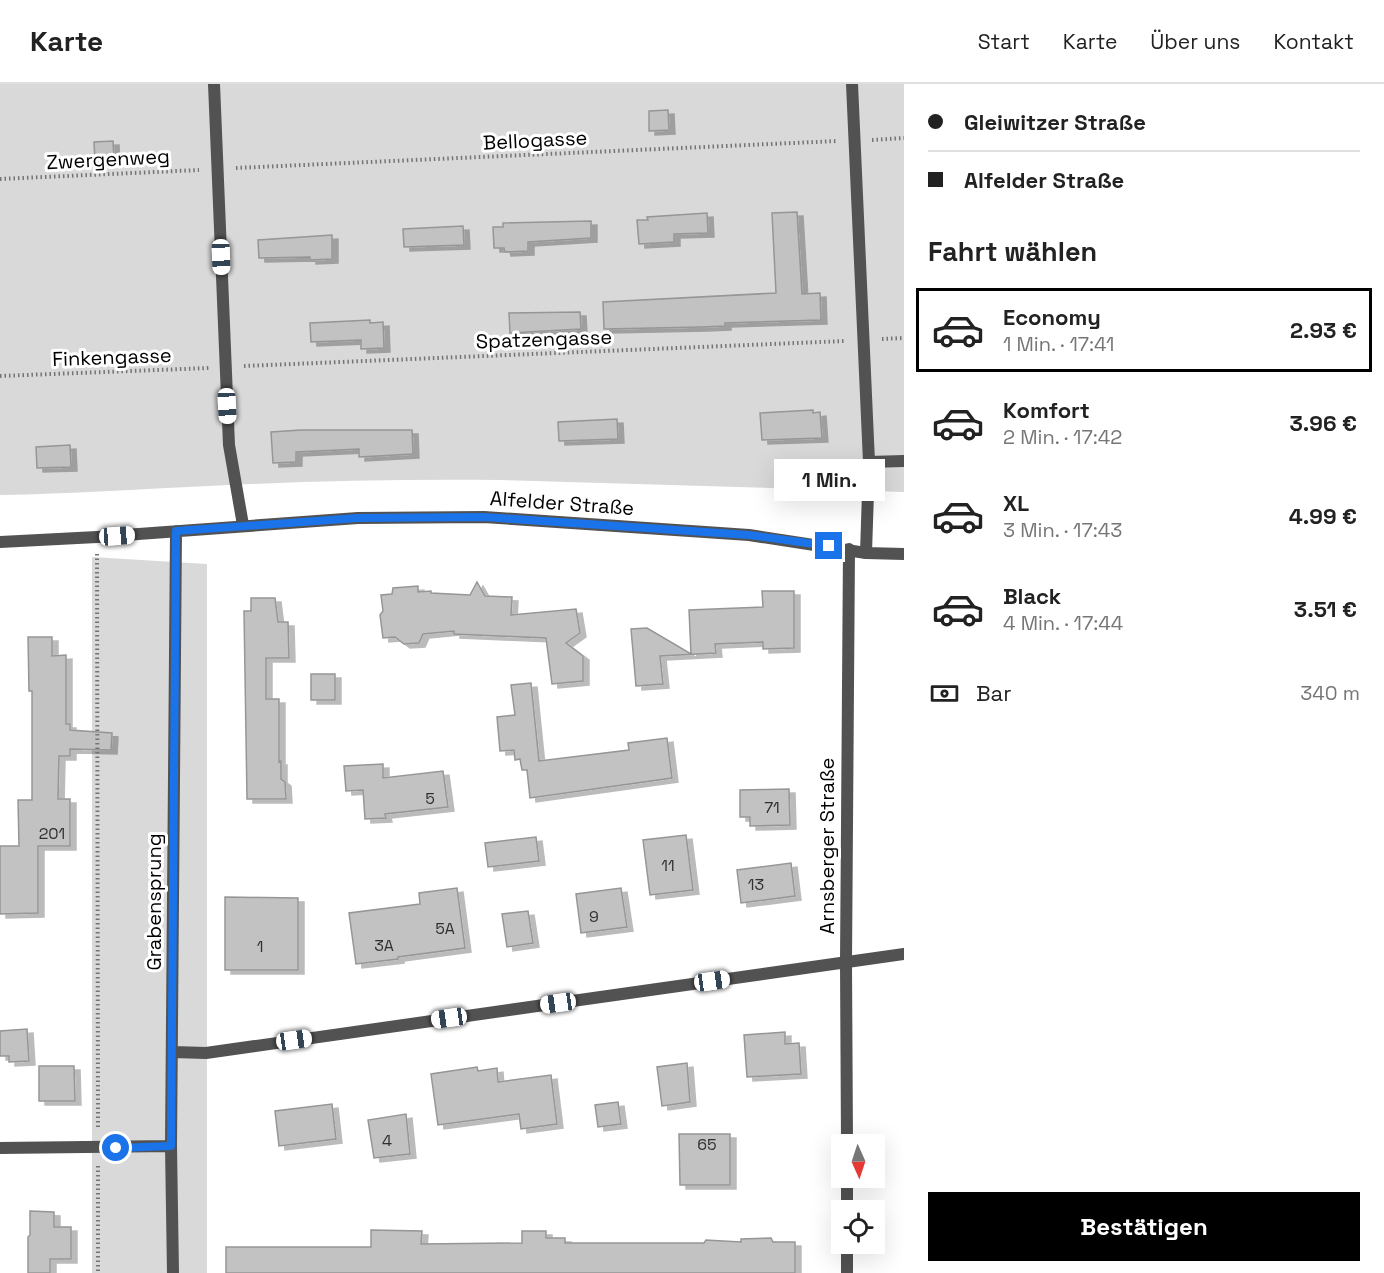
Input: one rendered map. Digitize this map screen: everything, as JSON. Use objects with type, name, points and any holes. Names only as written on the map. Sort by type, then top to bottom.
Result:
[{"type":"street","points":[[214,84],[229,445],[243,525]]},
{"type":"street","points":[[852,84],[869,462],[866,553]]},
{"type":"street","points":[[869,462],[904,461]]},
{"type":"street","name":"Alfelder Straße","points":[[0,542],[358,518],[484,517],[749,535],[866,553],[904,554]]},
{"type":"street","name":"Grabensprung","points":[[173,1273],[171,1146],[176,531]]},
{"type":"street","name":"Arnsberger Straße","points":[[847,1134],[849,549]]},
{"type":"street","points":[[173,1052],[206,1053],[904,954]]},
{"type":"street","points":[[0,1148],[171,1146]]},
{"type":"street","points":[[847,1254],[847,1273]]},
{"type":"path","name":"Bellogasse","points":[[217,169],[904,138]]},
{"type":"path","name":"Zwergenweg","points":[[0,179],[217,169]]},
{"type":"path","name":"Spatzengasse","points":[[225,367],[863,340]]},
{"type":"path","name":"Finkengasse","points":[[0,376],[225,367]]},
{"type":"path","points":[[97,537],[98,1273]]},
{"type":"shaded area","points":[[0,84],[904,84],[904,492],[500,480],[427,480],[282,483],[0,495]]},
{"type":"shaded area","points":[[92,557],[207,564],[207,1273],[92,1273]]},
{"type":"building","points":[[668,110],[669,130],[649,131],[649,111]]},
{"type":"building","points":[[113,141],[114,160],[95,161],[94,142]]},
{"type":"building","points":[[797,212],[802,294],[820,293],[821,320],[725,323],[725,326],[701,327],[604,329],[603,302],[776,293],[772,213]]},
{"type":"building","points":[[707,213],[708,233],[674,234],[674,242],[639,244],[637,220],[648,220],[647,217]]},
{"type":"building","points":[[591,221],[591,238],[528,242],[528,251],[505,252],[504,248],[494,248],[493,227],[503,227],[503,223]]},
{"type":"building","points":[[463,226],[464,245],[404,247],[403,229]]},
{"type":"building","points":[[332,235],[332,259],[259,258],[258,240]]},
{"type":"building","points":[[580,312],[581,329],[510,333],[509,313]]},
{"type":"building","points":[[370,320],[370,323],[383,322],[384,348],[361,349],[361,340],[311,342],[310,323]]},
{"type":"building","points":[[813,410],[813,413],[820,412],[822,438],[762,440],[760,413]]},
{"type":"building","points":[[617,419],[618,439],[559,441],[558,422]]},
{"type":"building","points":[[412,430],[413,454],[359,457],[359,449],[296,452],[296,462],[273,463],[271,432]]},
{"type":"building","points":[[70,445],[71,467],[37,468],[36,447]]},
{"type":"building","points":[[477,582],[485,596],[512,597],[511,615],[576,609],[580,633],[566,643],[583,656],[583,681],[552,684],[546,638],[454,634],[454,631],[423,634],[419,643],[404,644],[395,637],[383,638],[380,615],[383,611],[381,595],[392,594],[393,588],[418,586],[418,592],[470,595]]},
{"type":"building","points":[[762,591],[794,591],[794,648],[763,649],[763,642],[715,644],[716,653],[660,656],[663,684],[636,686],[631,629],[647,628],[691,654],[689,610],[763,607]]},
{"type":"building","points":[[251,598],[275,598],[278,622],[288,622],[289,658],[266,658],[266,699],[279,699],[279,762],[281,761],[281,779],[285,782],[286,799],[247,799],[244,611],[251,611]]},
{"type":"building","points":[[28,637],[52,637],[52,656],[66,655],[66,724],[70,724],[70,730],[112,733],[111,750],[70,749],[70,756],[59,756],[58,799],[70,799],[70,846],[38,846],[38,913],[0,914],[0,846],[19,846],[18,800],[32,800],[32,691],[29,691]]},
{"type":"building","points":[[311,674],[335,674],[335,700],[311,700]]},
{"type":"building","points":[[531,683],[539,761],[629,750],[628,743],[667,738],[672,778],[530,798],[527,770],[522,770],[520,759],[515,760],[514,750],[500,751],[497,717],[515,715],[511,685]]},
{"type":"building","points":[[383,764],[383,778],[443,771],[448,807],[385,814],[386,818],[365,819],[363,790],[346,791],[344,766]]},
{"type":"building","points":[[789,789],[790,825],[750,826],[750,817],[740,817],[740,790]]},
{"type":"building","points":[[686,835],[693,890],[650,895],[643,840]]},
{"type":"building","points":[[536,837],[539,861],[488,867],[485,843]]},
{"type":"building","points":[[791,863],[795,896],[741,903],[737,870]]},
{"type":"building","points":[[457,888],[465,948],[356,964],[349,913],[420,904],[419,893]]},
{"type":"building","points":[[621,888],[627,927],[581,933],[576,894]]},
{"type":"building","points":[[225,897],[298,898],[298,970],[225,970]]},
{"type":"building","points":[[528,911],[533,943],[507,947],[502,914]]},
{"type":"building","points":[[27,1029],[29,1061],[9,1062],[9,1056],[0,1056],[0,1031]]},
{"type":"building","points":[[785,1032],[785,1044],[799,1043],[801,1074],[747,1077],[744,1035]]},
{"type":"building","points":[[687,1063],[690,1102],[662,1106],[657,1067]]},
{"type":"building","points":[[39,1066],[74,1066],[75,1101],[39,1101]]},
{"type":"building","points":[[477,1067],[478,1071],[497,1068],[498,1082],[551,1075],[557,1124],[521,1129],[519,1114],[438,1125],[431,1074]]},
{"type":"building","points":[[618,1102],[621,1124],[598,1127],[595,1105]]},
{"type":"building","points":[[332,1104],[336,1139],[279,1146],[275,1111]]},
{"type":"building","points":[[406,1114],[410,1154],[374,1158],[368,1120]]},
{"type":"building","points":[[679,1134],[730,1134],[730,1185],[680,1185]]},
{"type":"building","points":[[30,1211],[54,1212],[54,1227],[71,1227],[71,1259],[50,1259],[50,1273],[28,1273]]},
{"type":"building","points":[[371,1230],[422,1231],[421,1244],[522,1243],[522,1231],[546,1231],[546,1238],[565,1238],[565,1243],[704,1243],[706,1240],[741,1242],[741,1239],[771,1238],[773,1242],[795,1242],[795,1273],[226,1273],[226,1247],[371,1247]]},
{"type":"route","points":[[116,1148],[171,1146],[176,531],[358,518],[484,517],[749,535],[829,546]]}]
